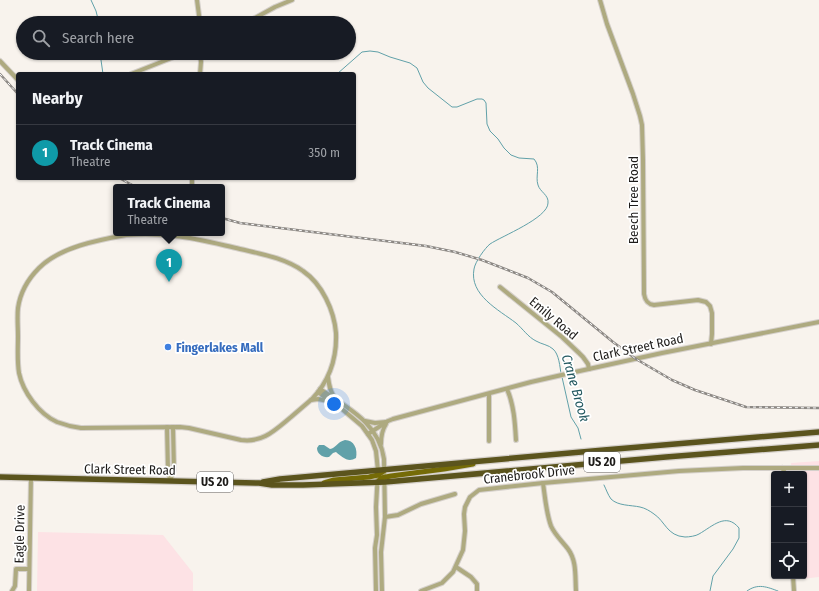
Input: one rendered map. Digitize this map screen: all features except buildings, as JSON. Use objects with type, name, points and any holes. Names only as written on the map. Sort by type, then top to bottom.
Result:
[{"type":"highway","name":"US 20","points":[[385,470],[819,432]]},
{"type":"highway","name":"Clark Street Road","points":[[0,477],[170,480],[259,483],[272,485],[318,485],[378,482],[385,479],[819,445]]},
{"type":"highway","name":"Clark Street Road","points":[[259,483],[280,479],[378,473],[385,470]]},
{"type":"main road","points":[[385,479],[491,460]]},
{"type":"main road","points":[[318,485],[334,480],[369,477],[378,473]]},
{"type":"street","points":[[197,0],[199,16]]},
{"type":"street","points":[[259,16],[292,0]]},
{"type":"street","name":"Beech Tree Road","points":[[600,0],[607,24],[633,94],[642,125],[645,298],[649,304],[654,305],[698,300],[706,302],[712,311],[711,344]]},
{"type":"street","points":[[136,72],[166,60]]},
{"type":"street","points":[[200,72],[201,60]]},
{"type":"street","points":[[0,62],[16,78]]},
{"type":"street","points":[[120,236],[87,244],[48,260],[29,280],[18,307],[18,358],[19,373],[24,387],[32,401],[40,410],[56,422],[73,427],[173,427],[189,428],[248,441],[264,438],[311,400],[328,377],[334,359],[336,344],[336,329],[332,312],[321,290],[312,280],[303,271],[285,261],[262,254],[171,236]]},
{"type":"street","name":"Emily Road","points":[[500,287],[562,337],[583,357],[588,364],[589,369]]},
{"type":"street","name":"Clark Street Road","points":[[368,434],[388,421],[402,416],[541,380],[662,353],[819,322]]},
{"type":"street","points":[[328,377],[331,391],[338,401]]},
{"type":"street","points":[[507,389],[511,398],[513,409],[516,440]]},
{"type":"street","points":[[319,391],[358,422],[372,440],[376,451],[378,473],[376,507],[377,535],[375,548],[376,591]]},
{"type":"street","points":[[319,391],[338,401],[365,421],[378,438],[381,446],[385,470],[385,517],[381,552],[382,591]]},
{"type":"street","points":[[489,394],[489,441]]},
{"type":"street","points":[[311,400],[318,399],[330,401]]},
{"type":"street","points":[[365,421],[375,423],[388,421]]},
{"type":"street","points":[[381,446],[382,431],[388,421]]},
{"type":"street","points":[[167,427],[168,470],[170,480]]},
{"type":"street","points":[[170,480],[174,470],[173,427]]},
{"type":"street","name":"Cranebrook Drive","points":[[421,591],[442,583],[456,567],[463,550],[465,507],[470,497],[479,490],[544,482],[678,471],[819,468]]},
{"type":"street","name":"Eagle Drive","points":[[29,591],[31,477]]},
{"type":"street","points":[[544,482],[548,513],[552,527],[555,533],[568,548],[573,559],[576,577],[576,591]]},
{"type":"street","points":[[376,507],[380,514],[385,517],[398,515],[421,504],[455,494]]},
{"type":"street","points":[[456,567],[471,577],[477,584],[477,591]]},
{"type":"street","points":[[12,591],[15,586],[16,569],[29,569]]},
{"type":"street","points":[[793,579],[794,591]]},
{"type":"shaded area","points":[[819,461],[819,577],[807,578],[807,471],[792,471],[791,463]]},
{"type":"shaded area","points":[[38,532],[163,535],[193,573],[193,591],[37,591]]},
{"type":"water","points":[[345,440],[353,443],[355,446],[356,458],[348,460],[336,452],[329,457],[325,457],[318,452],[317,448],[319,445],[324,445],[330,449]]},
{"type":"waterway","name":"Crane Brook","points":[[91,0],[97,16]]},
{"type":"waterway","name":"Crane Brook","points":[[356,57],[362,52],[370,51],[378,52],[410,63],[417,68],[423,82],[428,88],[452,107],[457,107],[477,99],[484,100],[486,103],[487,124],[490,131],[504,148],[511,155],[519,158],[534,159],[536,162],[538,168],[538,185],[548,200],[546,209],[541,215],[524,226],[490,244],[480,255],[476,263],[474,278],[476,287],[487,301],[516,323],[533,339],[549,346],[555,351],[560,364],[561,374]]},
{"type":"waterway","name":"Crane Brook","points":[[101,60],[103,72]]},
{"type":"waterway","name":"Crane Brook","points":[[339,72],[353,60]]},
{"type":"waterway","name":"Crane Brook","points":[[562,377],[571,417],[578,428],[581,439]]},
{"type":"waterway","points":[[604,485],[611,499],[621,504],[640,507],[647,510],[658,517],[670,531],[679,536],[687,537],[699,534],[719,522],[729,521],[734,523],[739,528],[739,538],[733,549],[713,576],[710,591]]},
{"type":"waterway","points":[[747,591],[759,586],[778,591]]},
{"type":"railway","points":[[0,74],[16,92]]},
{"type":"railway","points":[[123,180],[130,184]]},
{"type":"railway","points":[[225,219],[240,223],[426,246],[455,252],[482,260],[528,278],[552,292],[636,359],[672,380],[695,390],[746,407],[819,408]]},
{"type":"place","name":"Track Cinema","points":[[169,282]]},
{"type":"place","name":"Fingerlakes Mall","points":[[168,347]]}]
